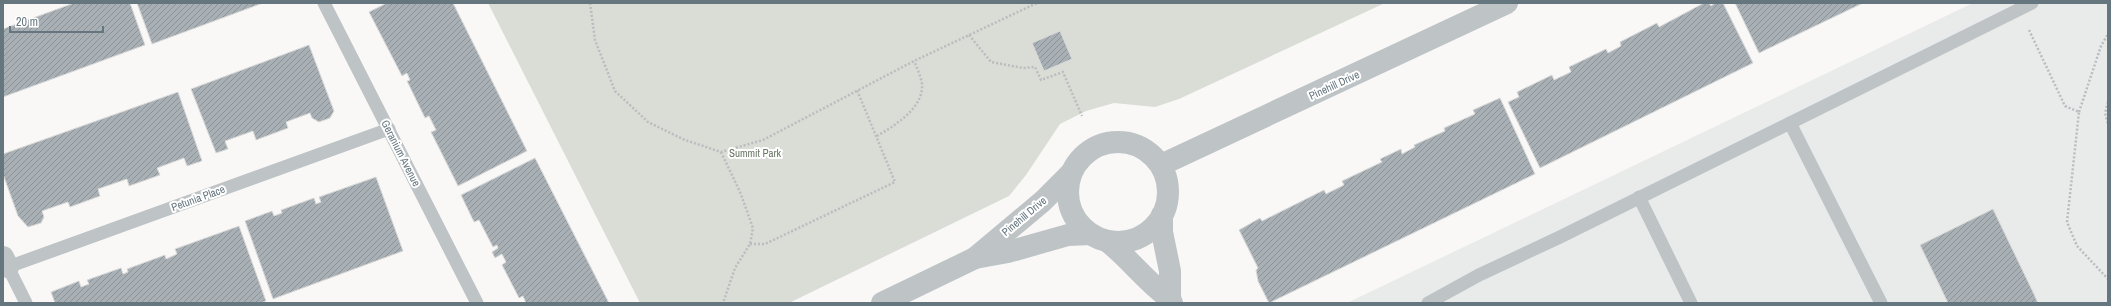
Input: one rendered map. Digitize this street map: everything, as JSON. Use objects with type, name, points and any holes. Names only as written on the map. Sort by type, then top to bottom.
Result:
[{"type":"street","name":"Pinehill Drive","points":[[1161,165],[1506,3]]},
{"type":"street","points":[[1122,142],[1137,145],[1151,154],[1161,165],[1166,177],[1168,190],[1162,216],[1162,232],[1170,271],[1171,301],[1152,287],[1134,264],[1081,225],[1073,214],[1068,200],[1068,187],[1071,173],[1080,160],[1092,149],[1106,143],[1122,142]]},
{"type":"street","name":"Pinehill Drive","points":[[882,303],[974,258],[1043,201],[1071,173]]},
{"type":"street","points":[[1099,238],[1123,242],[1139,237],[1152,228],[1162,216]]},
{"type":"street","name":"Pinehill Drive","points":[[974,258],[1008,252],[1068,235],[1099,238]]},
{"type":"lane","name":"Geranium Avenue","points":[[324,3],[473,302]]},
{"type":"lane","points":[[1428,303],[1479,275],[1560,237],[2032,3]]},
{"type":"lane","points":[[1790,123],[1881,303]]},
{"type":"lane","name":"Petunia Place","points":[[6,262],[388,129]]},
{"type":"lane","points":[[1639,197],[1691,303]]},
{"type":"lane","points":[[6,262],[26,303]]},
{"type":"path","points":[[590,3],[595,40],[616,91],[648,122],[685,140],[721,152],[762,140],[914,61],[1037,3]]},
{"type":"path","points":[[2020,9],[2064,106],[2079,112]]},
{"type":"path","points":[[2108,34],[2100,46],[2079,112],[2067,222],[2077,246],[2108,279]]},
{"type":"path","points":[[969,35],[991,62],[1023,68],[1035,67],[1041,80],[1063,72],[1082,116]]},
{"type":"path","points":[[877,136],[902,122],[917,104],[922,85],[914,61]]},
{"type":"path","points":[[750,244],[765,244],[895,182],[857,90]]},
{"type":"path","points":[[2108,102],[2104,113],[2108,124]]},
{"type":"path","points":[[721,152],[740,192],[753,228],[750,244],[735,268],[724,300],[725,303]]},
{"type":"shaded area","points":[[1973,3],[2108,3],[2108,303],[1347,303]]},
{"type":"green space","name":"Summit Park","points":[[488,3],[1385,3],[1179,99],[1155,107],[1114,103],[1086,111],[1060,124],[1026,175],[1009,196],[789,303],[640,303]]},
{"type":"building","points":[[74,3],[130,3],[145,45],[3,97],[3,29]]},
{"type":"building","points":[[137,3],[263,3],[152,44]]},
{"type":"building","points":[[387,3],[453,3],[527,151],[458,186],[431,132],[436,130],[429,116],[425,118],[407,81],[410,80],[407,73],[402,76],[369,12]]},
{"type":"building","points":[[1704,3],[1709,3],[1711,6],[1715,3],[1723,3],[1753,63],[1540,168],[1508,102],[1519,97],[1517,92],[1552,75],[1554,80],[1571,72],[1569,67],[1606,49],[1608,53],[1621,46],[1620,42],[1657,23],[1659,27]]},
{"type":"building","points":[[1735,3],[1863,3],[1759,53]]},
{"type":"building","points":[[1060,31],[1072,59],[1044,71],[1032,43]]},
{"type":"building","points":[[309,45],[334,111],[330,118],[319,122],[312,118],[310,113],[286,122],[288,128],[256,140],[253,131],[225,141],[228,149],[216,153],[191,89]]},
{"type":"building","points":[[178,92],[202,161],[187,166],[184,158],[157,168],[160,175],[129,186],[127,179],[98,189],[100,196],[70,207],[68,202],[42,211],[44,217],[41,223],[28,227],[18,216],[3,174],[3,154]]},
{"type":"building","points":[[1500,98],[1535,174],[1269,303],[1258,281],[1256,270],[1258,268],[1239,230],[1260,218],[1262,221],[1324,190],[1326,194],[1344,185],[1342,181],[1382,162],[1380,159],[1401,149],[1402,154],[1415,147],[1414,145],[1445,131],[1444,128],[1475,114],[1473,110]]},
{"type":"building","points":[[535,158],[609,303],[526,303],[523,296],[519,298],[502,265],[506,262],[502,254],[495,258],[492,252],[498,248],[497,245],[493,247],[479,220],[474,222],[461,195]]},
{"type":"building","points":[[376,177],[403,251],[273,299],[245,221],[272,211],[274,216],[282,213],[281,210],[314,198],[316,204],[321,202],[319,197]]},
{"type":"building","points":[[1993,209],[2038,303],[1948,303],[1920,245]]},
{"type":"building","points":[[239,226],[266,301],[260,303],[55,303],[51,292],[79,281],[81,287],[89,284],[87,280],[121,268],[123,274],[128,272],[127,269],[165,255],[166,259],[177,254],[175,249]]}]
